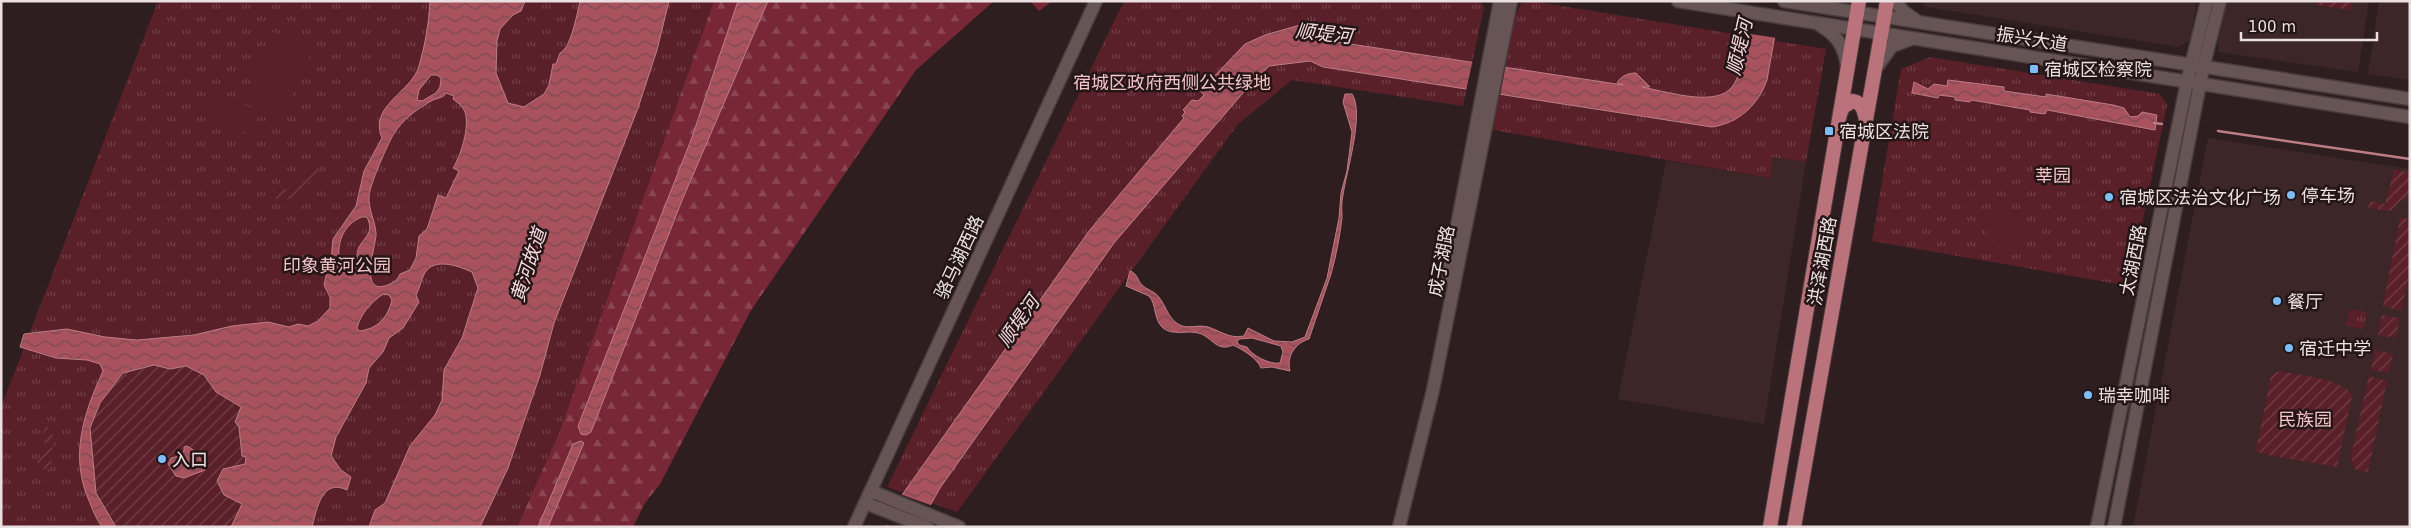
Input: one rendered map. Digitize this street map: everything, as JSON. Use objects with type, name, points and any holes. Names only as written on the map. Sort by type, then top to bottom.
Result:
[{"type":"main road","name":"洪泽湖西路","points":[[1794,527],[1887,1]]},
{"type":"main road","name":"洪泽湖西路","points":[[1770,527],[1858,7]]},
{"type":"main road","points":[[1838,117],[1843,106],[1853,101],[1858,102],[1864,108],[1866,121]]},
{"type":"street","name":"骆马湖西路","points":[[854,527],[1096,1]]},
{"type":"street","name":"成子湖路","points":[[1399,527],[1433,390],[1498,37],[1500,1]]},
{"type":"street","name":"成子湖路","points":[[1498,37],[1511,1]]},
{"type":"street","name":"振兴大道","points":[[1678,1],[2410,117]]},
{"type":"street","name":"振兴大道","points":[[1784,1],[1826,8],[1858,7],[1884,17],[1919,23],[2410,99]]},
{"type":"street","points":[[1826,8],[1841,1]]},
{"type":"street","points":[[1895,1],[1903,11],[1919,23]]},
{"type":"street","name":"太湖西路","points":[[2114,527],[2197,67],[2207,1]]},
{"type":"street","name":"太湖西路","points":[[2197,67],[2220,1]]},
{"type":"street","points":[[1805,4],[1809,22],[1837,37],[1844,51],[1847,66]]},
{"type":"street","points":[[1943,43],[1940,34],[1946,27]]},
{"type":"street","points":[[1875,70],[1892,46],[1916,38]]},
{"type":"street","points":[[2122,72],[2128,70],[2131,66],[2130,59],[2125,55]]},
{"type":"street","points":[[2263,94],[2258,88],[2258,84],[2265,77]]},
{"type":"street","name":"太湖西路","points":[[2098,527],[2194,83]]},
{"type":"street","name":"成子湖路","points":[[1392,527],[1426,389],[1485,104]]},
{"type":"street","points":[[871,491],[956,525]]},
{"type":"street","points":[[866,503],[927,527]]},
{"type":"shaded area","points":[[1922,1],[2197,1],[2190,40],[2179,47],[1926,7]]},
{"type":"shaded area","points":[[2227,1],[2369,1],[2358,72],[2218,52],[2218,40]]},
{"type":"shaded area","points":[[2379,1],[2410,1],[2410,80],[2368,74]]},
{"type":"shaded area","name":"宿迁中学","points":[[2208,138],[2410,169],[2410,527],[2133,527]]},
{"type":"shaded area","points":[[1773,157],[1806,162],[1764,424],[1618,399],[1666,161],[1769,178]]},
{"type":"green space","name":"印象黄河公园","points":[[158,1],[714,1],[559,433],[517,527],[1,527],[1,407]]},
{"type":"green space","points":[[714,1],[994,1],[916,70],[750,312],[660,484],[645,503],[633,527],[517,527],[559,433]]},
{"type":"green space","points":[[1030,1],[1052,1],[1039,11]]},
{"type":"green space","name":"宿城区政府西侧公共绿地","points":[[1124,1],[1480,1],[1484,7],[1463,106],[1292,80],[1238,124],[957,512],[887,487]]},
{"type":"green space","points":[[1531,1],[1826,49],[1806,162],[1773,157],[1770,178],[1493,130],[1515,16],[1521,4]]},
{"type":"green space","points":[[2317,1],[2352,1],[2351,10],[2316,5]]},
{"type":"green space","points":[[273,32],[313,49],[283,114],[244,97]]},
{"type":"green space","name":"莘园","points":[[1930,57],[2160,94],[2167,105],[2129,286],[1872,241],[1901,69]]},
{"type":"green space","points":[[215,92],[260,112],[250,135],[205,115]]},
{"type":"green space","points":[[315,169],[318,171],[298,196],[279,202],[271,192],[274,189],[294,189]]},
{"type":"green space","points":[[2394,170],[2410,172],[2410,197],[2400,201],[2391,211],[2368,208],[2370,201],[2385,204]]},
{"type":"green space","points":[[1996,214],[2007,215],[2015,219],[2022,226],[2028,235],[2023,248],[2014,250],[2005,248],[1990,238],[1985,224],[1988,218]]},
{"type":"green space","points":[[2400,218],[2410,219],[2410,270],[2401,311],[2383,306]]},
{"type":"green space","points":[[2350,309],[2367,312],[2363,329],[2346,326]]},
{"type":"green space","points":[[2382,315],[2400,318],[2396,338],[2378,335]]},
{"type":"green space","points":[[2375,350],[2393,354],[2389,373],[2371,370]]},
{"type":"green space","points":[[155,365],[170,369],[186,366],[204,375],[216,392],[241,407],[239,427],[241,456],[246,457],[246,465],[237,466],[224,495],[242,504],[231,527],[116,527],[96,493],[90,428],[100,403],[123,373]]},
{"type":"green space","name":"民族园","points":[[2280,371],[2341,385],[2352,396],[2337,467],[2262,454],[2256,451],[2271,375]]},
{"type":"green space","points":[[2369,376],[2387,381],[2368,472],[2354,469],[2351,455]]},
{"type":"green space","points":[[46,427],[53,427],[51,469],[40,469],[37,461],[46,447],[42,434]]},
{"type":"water","name":"黄河故道","points":[[430,1],[525,1],[521,11],[513,15],[500,29],[497,41],[496,73],[508,103],[524,107],[544,94],[549,85],[553,64],[556,64],[560,53],[564,50],[570,38],[580,1],[669,1],[657,50],[638,108],[554,323],[540,375],[508,468],[480,527],[369,527],[375,510],[385,503],[410,446],[435,415],[442,400],[444,370],[462,338],[478,288],[472,272],[456,266],[443,264],[432,266],[425,272],[416,295],[419,302],[403,328],[389,338],[383,352],[369,368],[366,383],[336,437],[331,456],[341,470],[351,477],[347,490],[339,487],[326,491],[319,504],[312,527],[231,527],[242,504],[224,495],[217,481],[223,469],[245,464],[246,457],[242,456],[239,427],[235,422],[241,407],[216,392],[204,375],[186,366],[170,369],[154,365],[123,373],[100,403],[90,428],[96,493],[116,527],[102,527],[84,486],[80,469],[80,453],[81,436],[85,420],[103,371],[100,364],[87,360],[56,358],[20,347],[24,334],[67,329],[105,337],[137,340],[194,335],[232,326],[268,322],[289,327],[298,324],[308,326],[318,321],[330,308],[330,297],[324,285],[326,276],[330,271],[333,239],[356,206],[364,171],[382,138],[379,127],[381,117],[386,108],[415,75],[419,66]],"holes":[[[431,75],[437,75],[441,78],[440,87],[436,93],[422,101],[417,100],[419,90]],[[446,93],[454,96],[453,99],[461,106],[465,113],[465,138],[453,168],[459,171],[446,198],[438,195],[427,229],[419,236],[416,258],[410,270],[400,274],[392,283],[380,287],[374,284],[371,278],[376,233],[369,201],[372,183],[390,140],[401,124],[422,107]],[[362,217],[367,217],[370,227],[368,234],[358,249],[356,264],[347,266],[340,263],[340,243],[345,230]],[[383,294],[389,295],[392,300],[388,312],[377,325],[359,331],[357,328],[361,318]]]},
{"type":"water","points":[[738,1],[768,1],[683,198],[591,432],[586,435],[581,434],[578,426],[691,140]]},
{"type":"water","points":[[1753,1],[1781,1],[1767,80],[1753,105],[1739,117],[1722,125],[1712,127],[1323,67],[1310,61],[1269,66],[1243,93],[1114,243],[940,488],[918,527],[886,527],[902,495],[1089,231],[1184,118],[1182,116],[1185,112],[1183,110],[1192,100],[1198,101],[1204,95],[1196,86],[1191,91],[1183,84],[1187,80],[1197,77],[1208,83],[1245,44],[1265,35],[1300,25],[1304,37],[1623,85],[1617,83],[1621,78],[1628,74],[1636,73],[1650,87],[1642,87],[1687,96],[1711,97],[1721,95],[1729,90],[1736,80]]},
{"type":"water","points":[[1948,80],[2004,87],[2004,91],[2046,97],[2046,94],[2113,105],[2124,108],[2130,117],[2138,116],[2142,112],[2157,115],[2155,130],[2047,110],[2045,114],[1971,100],[1970,102],[1955,100],[1955,97],[1939,95],[1938,98],[1912,93],[1914,82],[1928,89],[1934,84],[1947,86]]},
{"type":"water","points":[[1345,94],[1352,94],[1355,103],[1356,129],[1342,198],[1342,218],[1338,246],[1331,274],[1309,339],[1293,351],[1289,361],[1290,371],[1272,367],[1261,368],[1253,358],[1241,349],[1233,345],[1227,347],[1218,346],[1207,337],[1198,333],[1171,332],[1163,328],[1149,296],[1126,286],[1130,271],[1136,275],[1142,285],[1158,296],[1171,318],[1181,326],[1208,327],[1229,336],[1239,337],[1244,336],[1248,328],[1274,341],[1292,342],[1305,337],[1327,278],[1339,218],[1341,193],[1347,171],[1352,132],[1343,102]],"holes":[[[1252,338],[1281,346],[1283,352],[1280,363],[1276,363],[1261,359],[1247,347],[1239,345],[1237,342],[1239,339]]]},
{"type":"water","points":[[581,441],[584,443],[548,527],[538,527],[573,444]]},
{"type":"water","points":[[187,446],[198,453],[205,470],[184,478],[176,476],[168,464],[171,458],[179,456],[184,451],[184,447]]},
{"type":"pier","points":[[1750,1],[1783,1],[1777,38],[1744,33]]},
{"type":"pier","points":[[1473,59],[1506,64],[1500,96],[1466,91]]},
{"type":"pier","points":[[900,494],[933,506],[921,527],[891,527],[884,524]]},
{"type":"waterway","points":[[2154,123],[2162,124]]},
{"type":"waterway","points":[[2218,131],[2410,159]]},
{"type":"place","name":"宿城区检察院","points":[[2034,69]]},
{"type":"place","name":"宿城区法院","points":[[1829,131]]},
{"type":"place","name":"停车场","points":[[2291,195]]},
{"type":"place","name":"宿城区法治文化广场","points":[[2109,197]]},
{"type":"place","name":"餐厅","points":[[2277,301]]},
{"type":"place","name":"宿迁中学","points":[[2289,348]]},
{"type":"place","name":"瑞幸咖啡","points":[[2088,395]]},
{"type":"place","name":"入口","points":[[162,459]]},
{"type":"water label","name":"顺堤河","points":[[1324,33]]},
{"type":"water label","name":"顺堤河","points":[[1739,47]]},
{"type":"water label","name":"顺堤河","points":[[1018,321]]}]
